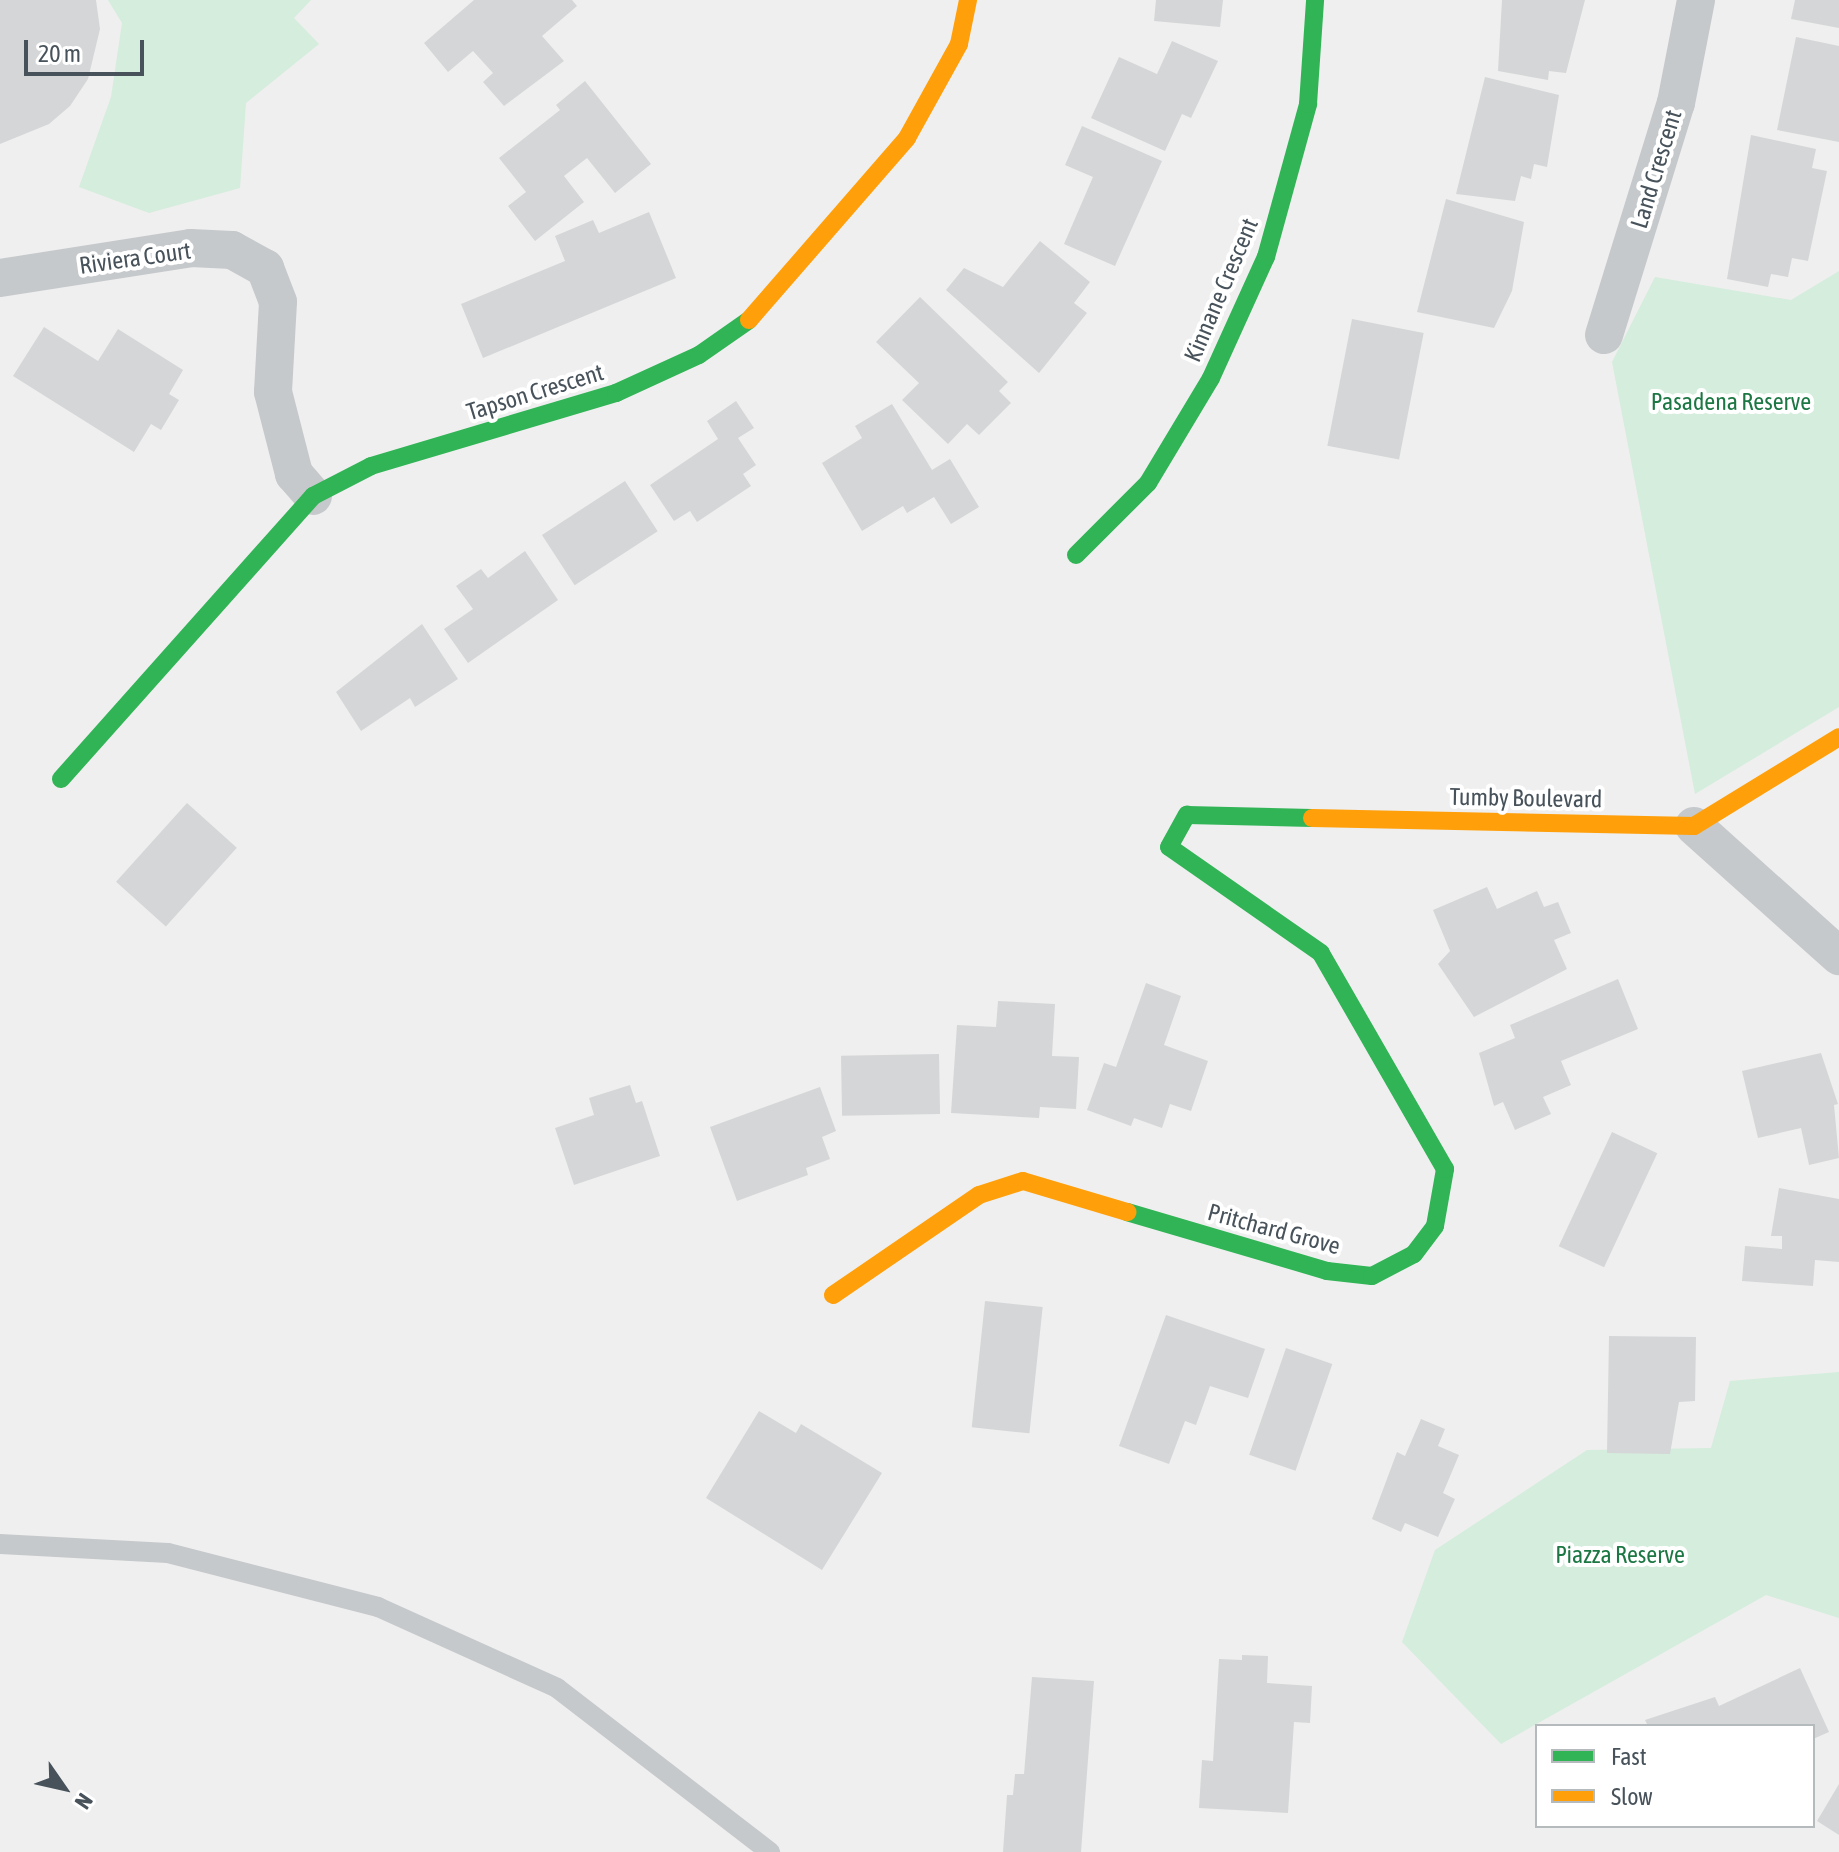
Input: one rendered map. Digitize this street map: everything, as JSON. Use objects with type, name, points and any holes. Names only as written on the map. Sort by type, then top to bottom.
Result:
[{"type":"street","name":"Tapson Crescent","points":[[61,779],[313,496],[371,466],[616,393],[699,355],[755,316],[907,138],[959,44],[968,0]]},
{"type":"street","name":"Kinnane Crescent","points":[[1076,555],[1148,483],[1211,378],[1266,257],[1308,104],[1315,0]]},
{"type":"street","name":"Land Crescent","points":[[1604,335],[1676,103],[1696,0]]},
{"type":"street","name":"Riviera Court","points":[[0,278],[191,248],[232,250],[265,268],[278,302],[273,392],[294,474],[313,496]]},
{"type":"street","points":[[1839,737],[1694,826],[1839,956]]},
{"type":"street","name":"Tumby Boulevard","points":[[1187,815],[1694,826]]},
{"type":"street","name":"Pritchard Grove","points":[[833,1295],[979,1195],[1023,1181],[1327,1271],[1372,1276],[1414,1254],[1435,1226],[1445,1169],[1321,953],[1169,847],[1187,815]]},
{"type":"lane","points":[[0,1544],[168,1553],[378,1607],[557,1688],[770,1852]]},
{"type":"green space","points":[[108,0],[311,0],[294,18],[319,44],[246,103],[240,188],[149,213],[79,187],[111,97],[122,23]]},
{"type":"green space","name":"Pasadena Reserve","points":[[1839,271],[1839,707],[1695,794],[1612,362],[1655,277],[1791,300]]},
{"type":"green space","name":"Piazza Reserve","points":[[1839,1372],[1839,1618],[1766,1595],[1501,1744],[1402,1642],[1435,1550],[1587,1450],[1711,1448],[1730,1381]]},
{"type":"building","points":[[0,0],[96,0],[100,29],[88,79],[70,106],[49,124],[0,144]]},
{"type":"building","points":[[474,0],[572,0],[577,6],[542,36],[564,61],[504,106],[483,82],[493,73],[473,51],[448,72],[424,43]]},
{"type":"building","points":[[1156,0],[1223,0],[1220,27],[1154,21]]},
{"type":"building","points":[[1502,0],[1585,0],[1566,73],[1549,71],[1548,80],[1498,71]]},
{"type":"building","points":[[1795,0],[1839,0],[1839,28],[1791,19]]},
{"type":"building","points":[[1796,37],[1839,46],[1839,142],[1777,130]]},
{"type":"building","points":[[1172,41],[1218,61],[1191,118],[1182,114],[1165,151],[1091,118],[1119,57],[1157,74]]},
{"type":"building","points":[[1485,77],[1559,95],[1547,167],[1534,164],[1531,179],[1521,176],[1515,201],[1456,194]]},
{"type":"building","points":[[585,81],[651,164],[615,193],[587,158],[564,176],[584,202],[535,241],[508,206],[526,192],[499,158],[560,110],[556,105]]},
{"type":"building","points":[[1082,126],[1162,161],[1115,266],[1064,244],[1093,177],[1065,165]]},
{"type":"building","points":[[1751,135],[1816,149],[1812,168],[1827,171],[1808,261],[1792,258],[1788,277],[1771,274],[1768,287],[1727,279]]},
{"type":"building","points":[[1446,199],[1524,222],[1512,291],[1494,328],[1417,312]]},
{"type":"building","points":[[649,212],[676,278],[483,358],[461,304],[565,261],[555,236],[593,220],[599,233]]},
{"type":"building","points":[[1040,241],[1090,282],[1074,303],[1087,313],[1039,373],[946,290],[964,268],[1003,287]]},
{"type":"building","points":[[920,297],[1008,382],[999,391],[1011,403],[979,435],[967,424],[948,444],[902,400],[919,383],[876,342]]},
{"type":"building","points":[[1352,319],[1424,333],[1399,460],[1327,446]]},
{"type":"building","points":[[44,327],[98,361],[118,329],[183,370],[169,394],[179,400],[161,430],[151,424],[134,452],[13,376]]},
{"type":"building","points":[[736,401],[754,428],[738,438],[756,465],[743,474],[751,486],[697,522],[690,511],[674,521],[650,485],[718,439],[707,421]]},
{"type":"building","points":[[892,404],[932,470],[950,459],[979,507],[951,524],[934,497],[907,513],[903,506],[862,531],[822,463],[862,438],[855,426]]},
{"type":"building","points":[[625,481],[658,531],[575,585],[542,535]]},
{"type":"building","points":[[525,551],[558,600],[468,663],[444,629],[473,609],[456,586],[481,569],[488,578]]},
{"type":"building","points":[[422,624],[458,679],[415,707],[410,698],[361,731],[336,692]]},
{"type":"building","points":[[187,803],[237,848],[166,927],[116,882]]},
{"type":"building","points":[[1487,887],[1497,909],[1537,891],[1544,907],[1558,902],[1571,933],[1554,940],[1567,969],[1474,1017],[1438,964],[1450,951],[1433,910]]},
{"type":"building","points":[[1618,979],[1638,1029],[1561,1061],[1571,1085],[1543,1097],[1551,1114],[1515,1130],[1503,1102],[1494,1106],[1479,1053],[1515,1038],[1510,1025]]},
{"type":"building","points":[[1146,983],[1181,996],[1164,1045],[1208,1061],[1191,1111],[1170,1104],[1162,1128],[1134,1118],[1131,1126],[1087,1110],[1104,1063],[1116,1067]]},
{"type":"building","points":[[998,1001],[1055,1004],[1052,1056],[1079,1057],[1076,1109],[1040,1107],[1039,1118],[951,1113],[957,1025],[996,1027]]},
{"type":"building","points":[[1821,1053],[1838,1104],[1834,1105],[1839,1158],[1809,1165],[1801,1128],[1758,1138],[1742,1071]]},
{"type":"building","points":[[939,1054],[940,1114],[842,1116],[841,1056]]},
{"type":"building","points":[[630,1085],[636,1103],[642,1101],[660,1156],[574,1185],[555,1128],[594,1115],[589,1098]]},
{"type":"building","points":[[820,1087],[836,1131],[822,1137],[830,1159],[806,1168],[808,1175],[737,1201],[710,1127]]},
{"type":"building","points":[[1612,1132],[1657,1153],[1604,1267],[1559,1246]]},
{"type":"building","points":[[1779,1188],[1839,1199],[1839,1262],[1815,1260],[1813,1286],[1742,1281],[1745,1246],[1782,1249],[1782,1236],[1771,1236]]},
{"type":"building","points":[[985,1301],[1043,1307],[1029,1433],[972,1427]]},
{"type":"building","points":[[1166,1315],[1265,1349],[1248,1398],[1210,1386],[1196,1425],[1185,1421],[1169,1464],[1119,1446]]},
{"type":"building","points":[[1609,1336],[1696,1337],[1695,1401],[1679,1402],[1670,1454],[1607,1453]]},
{"type":"building","points":[[1286,1348],[1332,1364],[1296,1471],[1249,1455]]},
{"type":"building","points":[[759,1411],[796,1433],[801,1424],[882,1473],[822,1570],[706,1498]]},
{"type":"building","points":[[1421,1419],[1445,1429],[1438,1446],[1459,1455],[1443,1493],[1455,1499],[1438,1537],[1405,1523],[1401,1532],[1372,1519],[1397,1452],[1405,1456]]},
{"type":"building","points":[[1242,1655],[1268,1656],[1267,1683],[1312,1686],[1310,1723],[1294,1722],[1288,1813],[1199,1808],[1202,1760],[1213,1761],[1219,1659],[1242,1660]]},
{"type":"building","points":[[1800,1668],[1829,1732],[1815,1738],[1815,1724],[1647,1724],[1645,1720],[1715,1697],[1719,1706]]},
{"type":"building","points":[[1032,1677],[1094,1681],[1081,1852],[1003,1852],[1007,1795],[1013,1795],[1015,1774],[1024,1774]]},
{"type":"building","points":[[1839,1784],[1839,1835],[1817,1821]]},
{"type":"traffic: fast","points":[[1076,555],[1148,483],[1211,378],[1266,257],[1308,104],[1315,0]]},
{"type":"traffic: fast","points":[[61,779],[313,496],[371,466],[616,393],[699,355],[749,320]]},
{"type":"traffic: fast","points":[[1127,1212],[1327,1271],[1372,1276],[1414,1254],[1435,1226],[1445,1169],[1321,953],[1169,847],[1187,815],[1312,818]]},
{"type":"traffic: slow","points":[[749,320],[907,138],[959,44],[968,0]]},
{"type":"traffic: slow","points":[[1312,818],[1694,826],[1839,737]]},
{"type":"traffic: slow","points":[[833,1295],[979,1195],[1023,1181],[1127,1212]]}]
